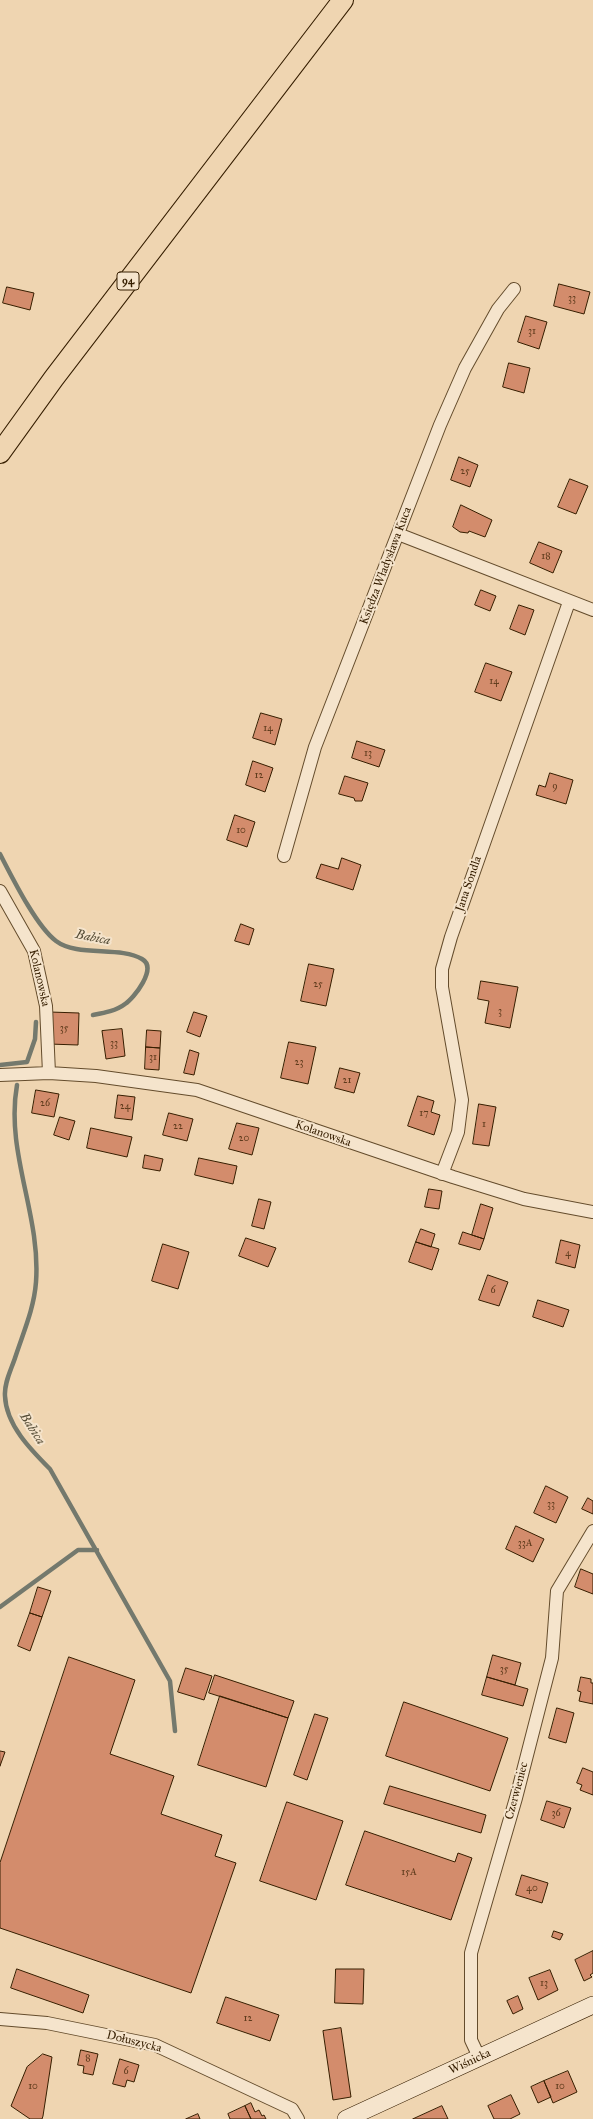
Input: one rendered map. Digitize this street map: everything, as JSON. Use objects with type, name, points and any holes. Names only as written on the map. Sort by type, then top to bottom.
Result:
[{"type":"main road","name":"94","points":[[0,453],[54,378],[343,0]]},
{"type":"main road","name":"Wiśnicka","points":[[346,2119],[593,2005]]},
{"type":"street","name":"Księdza Władysława Kuca","points":[[284,856],[315,747],[440,425],[466,368],[498,308],[514,288]]},
{"type":"street","points":[[398,534],[569,602],[593,610]]},
{"type":"street","name":"Jana Sondla","points":[[442,1174],[458,1132],[462,1100],[442,987],[442,968],[451,937],[569,602]]},
{"type":"street","name":"Kolanowska","points":[[0,891],[34,951],[46,1006],[49,1073]]},
{"type":"street","name":"Kolanowska","points":[[0,1075],[49,1073],[96,1076],[197,1090],[442,1174],[524,1199],[593,1212]]},
{"type":"street","name":"Czerwieniec","points":[[479,2057],[471,2040],[471,1953],[516,1798],[552,1658],[557,1591],[593,1531]]},
{"type":"street","name":"Dołuszycka","points":[[0,2018],[47,2023],[155,2045],[292,2108],[298,2119]]},
{"type":"building","points":[[559,284],[590,292],[584,314],[554,306]]},
{"type":"building","points":[[7,287],[34,293],[30,310],[3,303]]},
{"type":"building","points":[[526,316],[547,322],[539,349],[518,342]]},
{"type":"building","points":[[509,363],[530,368],[524,393],[503,387]]},
{"type":"building","points":[[459,457],[478,465],[470,487],[451,480]]},
{"type":"building","points":[[570,479],[588,486],[576,514],[558,507]]},
{"type":"building","points":[[461,505],[492,520],[485,537],[469,531],[468,533],[460,532],[453,527]]},
{"type":"building","points":[[539,542],[562,551],[553,573],[530,563]]},
{"type":"building","points":[[481,590],[496,596],[490,611],[475,605]]},
{"type":"building","points":[[519,605],[534,610],[525,635],[510,629]]},
{"type":"building","points":[[486,663],[512,672],[501,701],[475,692]]},
{"type":"building","points":[[261,713],[282,719],[275,745],[253,738]]},
{"type":"building","points":[[357,741],[385,750],[379,767],[352,758]]},
{"type":"building","points":[[253,761],[273,768],[265,792],[246,785]]},
{"type":"building","points":[[550,773],[573,780],[566,804],[536,795],[539,785],[545,787]]},
{"type":"building","points":[[345,776],[368,783],[362,801],[355,801],[354,798],[339,794]]},
{"type":"building","points":[[235,815],[255,822],[247,847],[227,840]]},
{"type":"building","points":[[342,858],[361,865],[353,890],[316,878],[321,864],[338,869]]},
{"type":"building","points":[[241,924],[254,929],[249,945],[235,941]]},
{"type":"building","points":[[309,964],[334,969],[326,1006],[301,1001]]},
{"type":"building","points":[[481,981],[518,987],[510,1028],[485,1023],[489,1001],[478,999]]},
{"type":"building","points":[[50,1012],[79,1013],[78,1045],[49,1044]]},
{"type":"building","points":[[194,1012],[207,1016],[200,1037],[187,1032]]},
{"type":"building","points":[[122,1029],[125,1056],[106,1059],[102,1031]]},
{"type":"building","points":[[147,1030],[161,1031],[160,1048],[146,1047]]},
{"type":"building","points":[[289,1042],[316,1047],[308,1084],[281,1078]]},
{"type":"building","points":[[146,1047],[160,1048],[159,1070],[145,1069]]},
{"type":"building","points":[[190,1050],[199,1053],[194,1075],[184,1073]]},
{"type":"building","points":[[340,1068],[360,1073],[354,1093],[335,1088]]},
{"type":"building","points":[[36,1090],[59,1094],[54,1117],[32,1113]]},
{"type":"building","points":[[118,1095],[135,1097],[132,1120],[115,1118]]},
{"type":"building","points":[[418,1096],[434,1101],[431,1112],[440,1115],[434,1135],[408,1126]]},
{"type":"building","points":[[479,1104],[496,1107],[489,1146],[473,1144]]},
{"type":"building","points":[[169,1113],[193,1119],[187,1141],[163,1135]]},
{"type":"building","points":[[60,1117],[75,1121],[69,1140],[54,1135]]},
{"type":"building","points":[[237,1123],[259,1128],[252,1155],[229,1149]]},
{"type":"building","points":[[91,1128],[132,1137],[127,1157],[87,1148]]},
{"type":"building","points":[[145,1155],[163,1159],[160,1171],[143,1168]]},
{"type":"building","points":[[199,1158],[237,1166],[233,1184],[195,1175]]},
{"type":"building","points":[[429,1189],[442,1191],[439,1209],[425,1207]]},
{"type":"building","points":[[259,1199],[271,1202],[264,1229],[252,1226]]},
{"type":"building","points":[[481,1204],[493,1208],[484,1239],[472,1235]]},
{"type":"building","points":[[421,1229],[435,1234],[431,1247],[416,1242]]},
{"type":"building","points":[[463,1232],[484,1239],[480,1250],[459,1244]]},
{"type":"building","points":[[246,1238],[276,1248],[268,1267],[239,1256]]},
{"type":"building","points":[[561,1240],[580,1245],[575,1268],[556,1263]]},
{"type":"building","points":[[416,1242],[439,1249],[432,1270],[409,1262]]},
{"type":"building","points":[[163,1244],[189,1252],[178,1289],[152,1281]]},
{"type":"building","points":[[488,1275],[508,1282],[499,1306],[479,1300]]},
{"type":"building","points":[[538,1300],[569,1310],[563,1327],[533,1317]]},
{"type":"building","points":[[546,1486],[568,1497],[556,1523],[534,1513]]},
{"type":"building","points":[[588,1498],[593,1501],[593,1514],[582,1509]]},
{"type":"building","points":[[516,1526],[544,1539],[533,1562],[506,1549]]},
{"type":"building","points":[[581,1569],[593,1574],[593,1594],[575,1587]]},
{"type":"building","points":[[38,1587],[51,1591],[42,1617],[30,1613]]},
{"type":"building","points":[[30,1613],[42,1617],[30,1651],[18,1646]]},
{"type":"building","points":[[493,1655],[521,1663],[515,1685],[487,1677]]},
{"type":"building","points":[[69,1657],[135,1680],[110,1754],[174,1776],[161,1814],[222,1835],[215,1856],[236,1863],[191,1993],[0,1928],[0,1863]]},
{"type":"building","points":[[186,1668],[212,1676],[204,1700],[178,1692]]},
{"type":"building","points":[[215,1675],[294,1701],[288,1718],[209,1693]]},
{"type":"building","points":[[487,1677],[528,1689],[523,1706],[482,1695]]},
{"type":"building","points":[[581,1677],[591,1679],[591,1683],[593,1683],[593,1704],[579,1701],[581,1692],[578,1691]]},
{"type":"building","points":[[220,1696],[288,1718],[266,1787],[198,1765]]},
{"type":"building","points":[[404,1702],[508,1738],[490,1791],[386,1756]]},
{"type":"building","points":[[557,1708],[574,1713],[566,1743],[549,1738]]},
{"type":"building","points":[[315,1714],[328,1718],[307,1780],[294,1775]]},
{"type":"building","points":[[0,1751],[5,1752],[0,1766]]},
{"type":"building","points":[[583,1768],[593,1772],[593,1795],[580,1790],[582,1785],[577,1783]]},
{"type":"building","points":[[390,1786],[486,1815],[481,1833],[384,1804]]},
{"type":"building","points":[[547,1801],[571,1808],[564,1828],[541,1820]]},
{"type":"building","points":[[287,1802],[343,1821],[316,1900],[260,1881]]},
{"type":"building","points":[[365,1831],[455,1862],[458,1853],[472,1858],[451,1920],[346,1885]]},
{"type":"building","points":[[522,1875],[548,1883],[542,1903],[516,1895]]},
{"type":"building","points":[[554,1931],[563,1934],[560,1940],[552,1937]]},
{"type":"building","points":[[593,1951],[593,1973],[590,1975],[592,1977],[584,1981],[575,1960]]},
{"type":"building","points":[[17,1969],[89,1995],[83,2013],[11,1988]]},
{"type":"building","points":[[336,1969],[364,1969],[363,2004],[335,2003]]},
{"type":"building","points":[[550,1970],[558,1990],[538,2000],[529,1978]]},
{"type":"building","points":[[518,1996],[523,2009],[513,2014],[507,2001]]},
{"type":"building","points":[[226,1997],[279,2015],[270,2041],[217,2023]]},
{"type":"building","points":[[341,2028],[351,2097],[333,2100],[323,2031]]},
{"type":"building","points":[[81,2050],[98,2054],[93,2075],[83,2073],[84,2066],[78,2065]]},
{"type":"building","points":[[43,2054],[52,2057],[43,2116],[42,2119],[30,2119],[11,2106],[27,2067]]},
{"type":"building","points":[[120,2059],[139,2065],[134,2082],[127,2080],[125,2087],[113,2084]]},
{"type":"building","points":[[568,2071],[577,2092],[553,2103],[544,2081]]},
{"type":"building","points":[[544,2081],[551,2097],[538,2103],[531,2087]]},
{"type":"building","points":[[511,2095],[520,2114],[510,2119],[494,2119],[488,2106]]},
{"type":"building","points":[[251,2103],[255,2112],[259,2110],[262,2116],[264,2115],[266,2119],[251,2119],[245,2106]]},
{"type":"building","points":[[245,2106],[251,2119],[230,2119],[228,2114]]},
{"type":"building","points":[[442,2106],[448,2119],[413,2119]]},
{"type":"building","points":[[198,2114],[200,2119],[186,2119]]},
{"type":"waterway","name":"Babica","points":[[0,854],[18,888],[40,924],[56,941],[75,949],[133,955],[142,959],[146,963],[146,976],[143,983],[129,1001],[114,1010],[93,1015]]},
{"type":"waterway","name":"Babica","points":[[0,1065],[27,1062],[35,1039],[36,1022]]},
{"type":"waterway","name":"Babica","points":[[17,1085],[15,1110],[16,1135],[33,1232],[36,1257],[36,1282],[31,1311],[7,1381],[5,1391],[6,1407],[21,1436],[35,1454],[50,1469],[170,1681],[175,1731]]},
{"type":"waterway","points":[[0,1607],[78,1550],[97,1550]]}]
